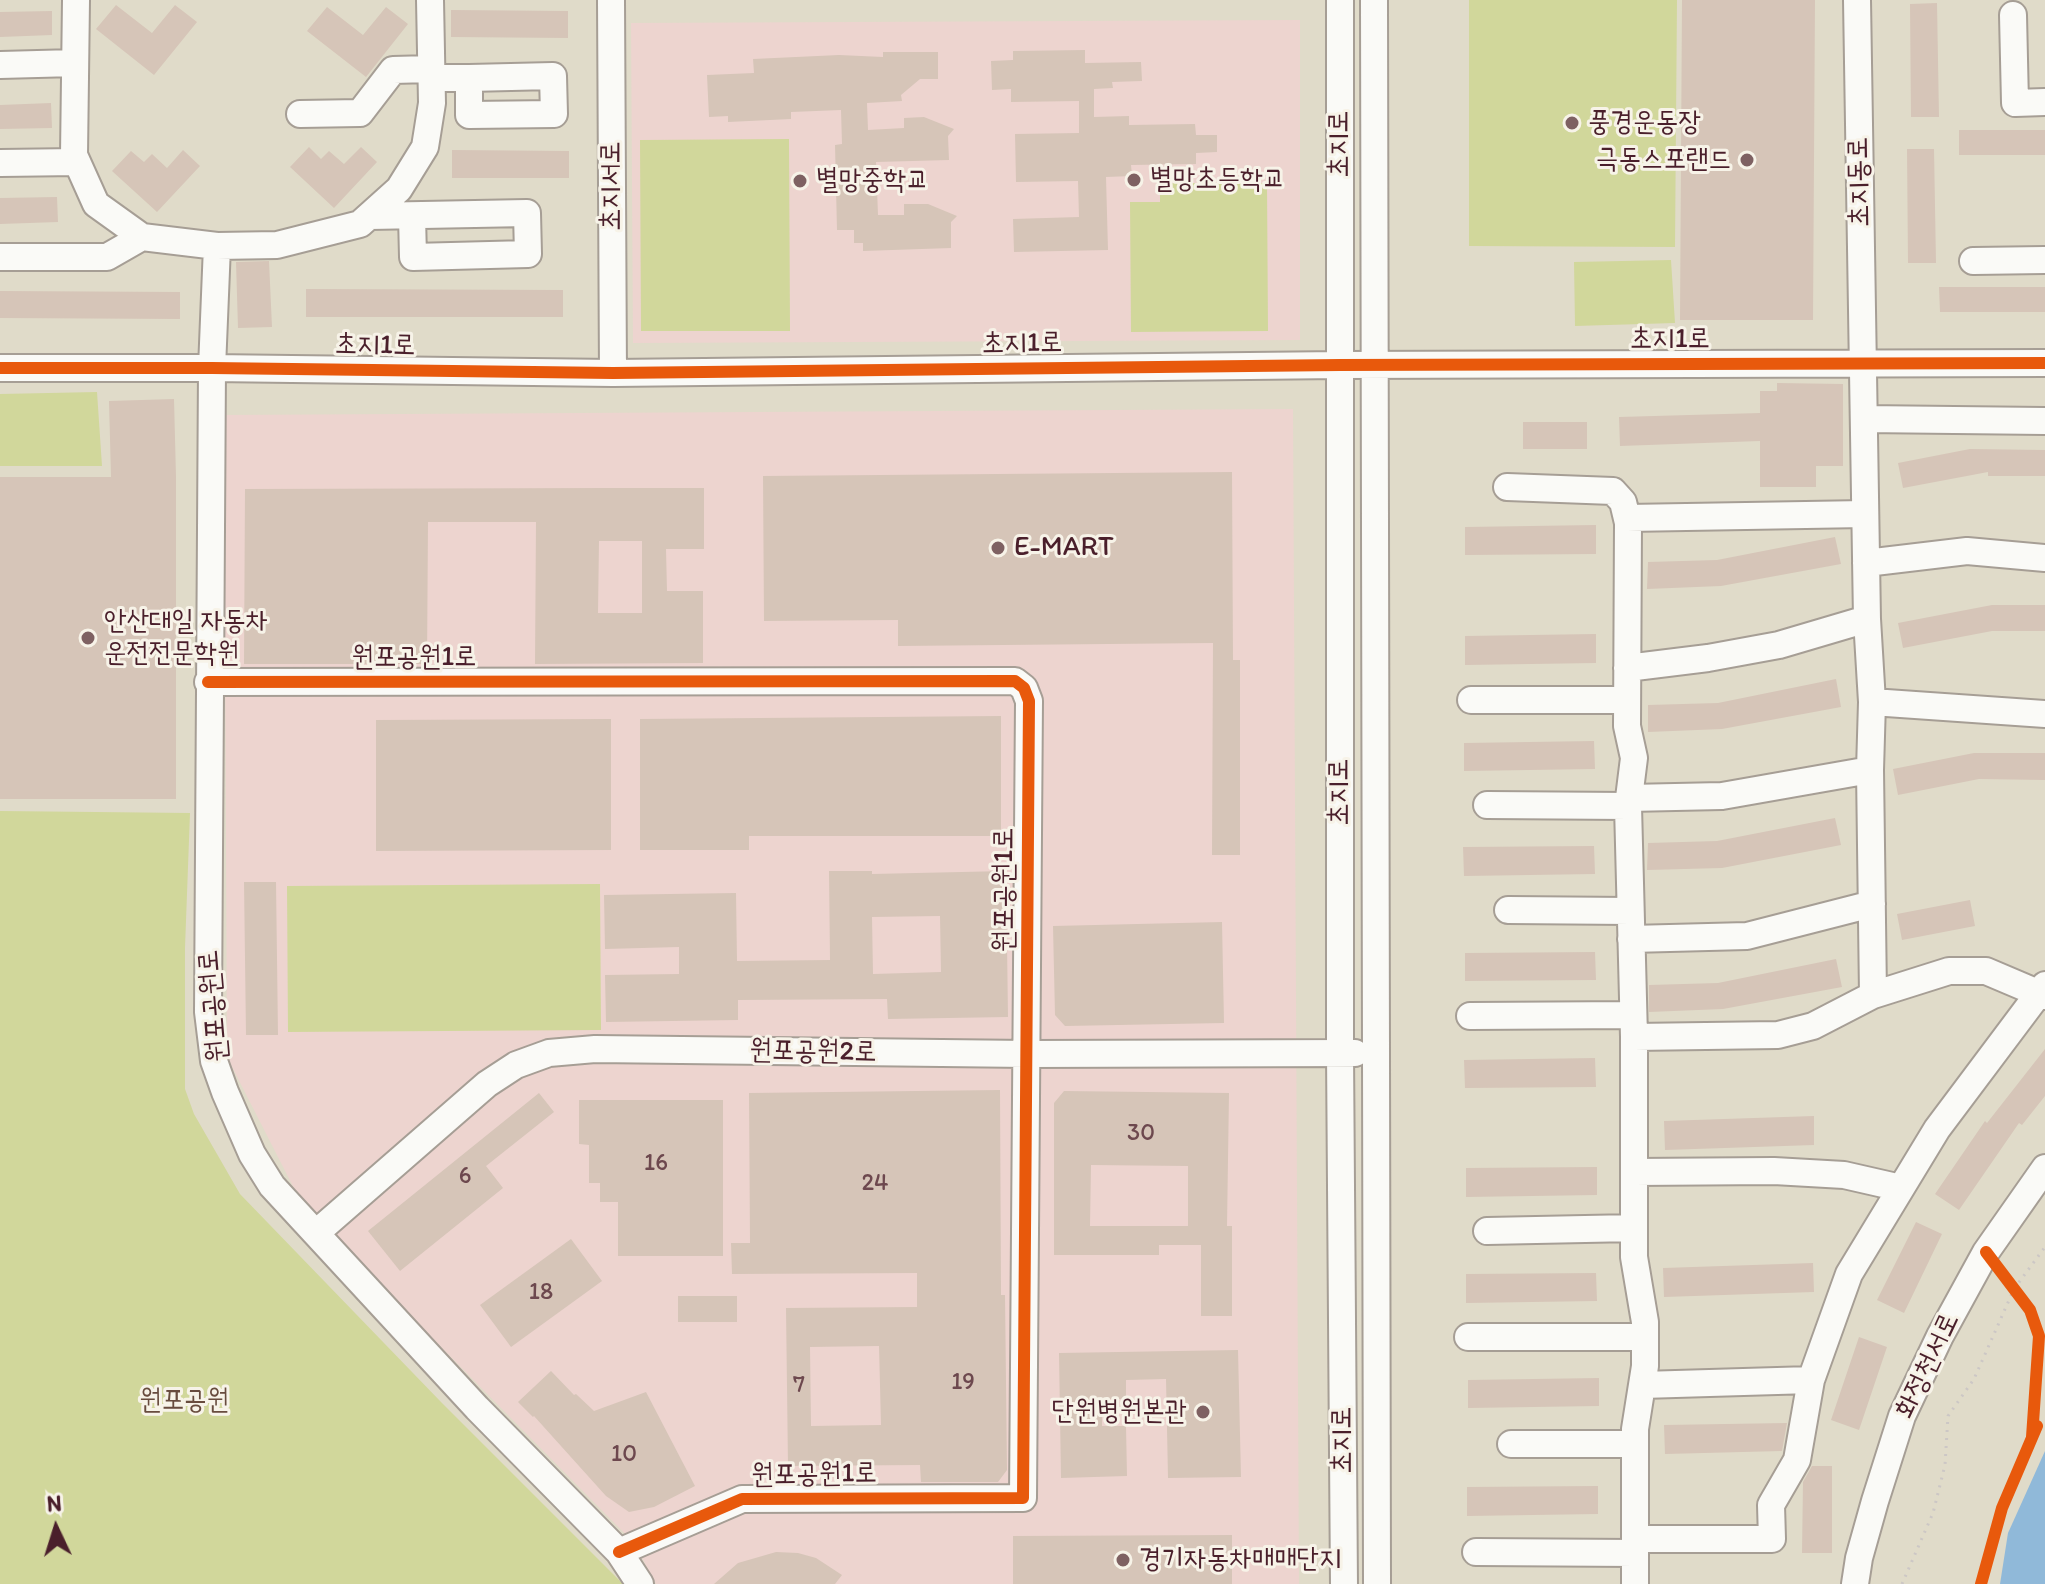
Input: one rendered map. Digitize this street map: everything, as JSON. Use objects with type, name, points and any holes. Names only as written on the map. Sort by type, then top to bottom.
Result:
[{"type":"street","points":[[76,0],[74,155],[96,204],[142,237],[217,246],[277,245],[360,224],[399,189],[425,147],[432,103],[430,0]]},
{"type":"street","name":"초지서로","points":[[611,0],[613,373]]},
{"type":"street","name":"초지로","points":[[1340,0],[1340,1053],[1344,1584]]},
{"type":"street","name":"초지로","points":[[1374,0],[1377,1584]]},
{"type":"street","name":"초지동로","points":[[1857,0],[1867,619],[1872,702],[1873,995]]},
{"type":"street","points":[[2013,15],[2015,103],[2045,102]]},
{"type":"street","points":[[0,65],[75,63]]},
{"type":"street","points":[[300,114],[360,113],[393,70],[469,78]]},
{"type":"street","points":[[0,163],[77,162]]},
{"type":"street","points":[[370,216],[412,216]]},
{"type":"street","points":[[0,257],[107,257],[142,237]]},
{"type":"street","name":"원포공원로","points":[[217,246],[212,368],[208,682],[208,1012],[214,1061],[234,1116],[272,1186],[477,1408],[619,1552],[640,1584]]},
{"type":"street","points":[[1973,261],[2045,260]]},
{"type":"street","name":"초지1로","points":[[0,368],[613,373],[1340,365],[2045,363]]},
{"type":"street","points":[[1864,419],[2045,421]]},
{"type":"street","points":[[1507,487],[1613,491],[1623,502],[1627,518],[1627,726],[1634,758],[1628,802],[1634,1026],[1634,1257],[1645,1337],[1645,1366],[1635,1444],[1635,1584]]},
{"type":"street","points":[[1627,518],[1865,514]]},
{"type":"street","points":[[1866,563],[1967,551],[2045,558]]},
{"type":"street","points":[[1627,668],[1779,645],[1867,619]]},
{"type":"street","name":"원포공원1로","points":[[208,682],[1015,681],[1024,688],[1029,701],[1023,1498],[742,1499],[619,1552]]},
{"type":"street","points":[[1471,700],[1627,700]]},
{"type":"street","points":[[1872,702],[2045,714]]},
{"type":"street","points":[[1487,805],[1722,796],[1870,770]]},
{"type":"street","points":[[1631,939],[1747,936],[1872,904]]},
{"type":"street","points":[[1508,910],[1630,911]]},
{"type":"street","points":[[1470,1016],[1778,1035],[1813,1026],[1873,995],[1949,971],[1986,971],[2043,992],[1937,1129],[1849,1274],[1811,1380],[1797,1460],[1771,1505],[1772,1539],[1476,1552]]},
{"type":"street","name":"원포공원2로","points":[[316,1233],[487,1084],[516,1065],[549,1053],[611,1049],[1028,1054],[1374,1053]]},
{"type":"street","name":"화정천서로","points":[[1855,1584],[1859,1558],[1902,1416],[1940,1336],[1986,1252],[2045,1168]]},
{"type":"street","points":[[1634,1172],[1774,1171],[1844,1175],[1901,1188]]},
{"type":"street","points":[[1487,1231],[1634,1228]]},
{"type":"street","points":[[1468,1337],[1645,1337]]},
{"type":"street","points":[[1642,1385],[1811,1380]]},
{"type":"street","points":[[1511,1444],[1635,1444]]},
{"type":"path","points":[[1902,1584],[1933,1513],[1945,1465],[1948,1416],[1974,1379],[2045,1247]]},
{"type":"path","points":[[1986,1252],[2018,1294]]},
{"type":"shaded area","points":[[1300,20],[1300,340],[633,343],[631,23]]},
{"type":"shaded area","points":[[1293,409],[1299,1584],[656,1584],[634,1543],[304,1208],[227,1057],[224,415]]},
{"type":"green space","name":"풍경운동장","points":[[1469,0],[1677,0],[1675,247],[1469,246]]},
{"type":"green space","points":[[789,139],[790,331],[641,331],[640,140]]},
{"type":"green space","points":[[1160,183],[1267,183],[1268,331],[1131,332],[1130,202],[1160,202]]},
{"type":"green space","points":[[1671,260],[1675,323],[1575,326],[1574,262]]},
{"type":"green space","points":[[97,392],[102,466],[0,466],[0,394]]},
{"type":"green space","name":"원포공원","points":[[0,811],[190,813],[185,948],[185,1089],[194,1114],[240,1194],[623,1584],[0,1584]]},
{"type":"green space","points":[[600,884],[601,1030],[288,1032],[287,886]]},
{"type":"water","points":[[2045,1451],[2045,1584],[2000,1584],[2008,1533]]},
{"type":"building","name":"극동스포랜드","points":[[1682,0],[1815,0],[1813,320],[1680,320]]},
{"type":"building","points":[[1937,3],[1939,117],[1911,117],[1910,4]]},
{"type":"building","points":[[116,5],[152,33],[175,5],[197,22],[154,75],[96,29]]},
{"type":"building","points":[[327,7],[363,35],[386,7],[408,24],[366,77],[307,31]]},
{"type":"building","points":[[451,10],[568,11],[568,38],[451,37]]},
{"type":"building","points":[[52,11],[52,35],[0,37],[0,12]]},
{"type":"building","name":"별망초등학교","points":[[1085,50],[1085,63],[1141,62],[1142,81],[1112,82],[1113,88],[1094,89],[1094,117],[1129,116],[1129,125],[1195,124],[1196,135],[1217,135],[1217,152],[1196,153],[1196,164],[1131,165],[1132,176],[1106,177],[1108,250],[1014,252],[1013,219],[1079,217],[1078,181],[1016,182],[1015,134],[1079,133],[1079,101],[1011,102],[1011,89],[992,90],[991,61],[1013,60],[1013,51]]},
{"type":"building","name":"별망중학교","points":[[883,52],[938,52],[938,79],[920,79],[901,95],[902,101],[867,103],[868,130],[904,128],[904,118],[924,117],[954,129],[948,136],[949,160],[876,162],[878,215],[904,215],[904,204],[928,204],[957,216],[951,222],[951,248],[863,251],[863,243],[854,243],[854,230],[837,230],[835,145],[842,144],[841,110],[791,112],[791,119],[728,122],[728,116],[709,117],[707,75],[754,73],[753,59],[839,55],[883,57]]},
{"type":"building","points":[[51,103],[52,128],[0,129],[0,105]]},
{"type":"building","points":[[1959,130],[2045,130],[2045,155],[1959,155]]},
{"type":"building","points":[[309,147],[321,159],[329,151],[344,164],[361,147],[377,162],[334,208],[290,167]]},
{"type":"building","points":[[1907,149],[1934,149],[1936,263],[1908,263]]},
{"type":"building","points":[[183,150],[200,166],[157,212],[112,171],[131,151],[144,162],[152,154],[167,168]]},
{"type":"building","points":[[452,150],[569,151],[569,178],[452,178]]},
{"type":"building","points":[[57,197],[58,222],[0,224],[0,198]]},
{"type":"building","points":[[269,261],[272,327],[238,328],[236,262]]},
{"type":"building","points":[[1939,287],[2045,287],[2045,312],[1940,312]]},
{"type":"building","points":[[306,289],[563,290],[563,317],[306,317]]},
{"type":"building","points":[[0,291],[180,292],[180,319],[0,318]]},
{"type":"building","points":[[1777,383],[1843,384],[1843,466],[1816,466],[1816,487],[1760,487],[1760,441],[1620,446],[1619,417],[1760,413],[1760,391],[1777,391]]},
{"type":"building","name":"안산대일 자동차 운전전문학원","points":[[174,399],[176,799],[0,799],[0,477],[111,477],[109,401]]},
{"type":"building","points":[[1523,422],[1587,422],[1587,449],[1523,449]]},
{"type":"building","points":[[1970,449],[2045,450],[2045,476],[1988,476],[1988,472],[1903,488],[1898,463]]},
{"type":"building","name":"E-MART","points":[[1232,472],[1233,660],[1240,660],[1240,855],[1212,855],[1213,643],[898,646],[898,620],[764,621],[763,476]]},
{"type":"building","points":[[704,488],[704,549],[666,549],[667,591],[703,591],[703,663],[535,664],[536,522],[428,522],[427,664],[244,664],[245,489]],"holes":[[[599,541],[642,541],[642,613],[598,613]]]},
{"type":"building","points":[[1596,525],[1596,554],[1465,555],[1465,527]]},
{"type":"building","points":[[1835,537],[1841,564],[1721,586],[1647,589],[1648,562],[1717,560]]},
{"type":"building","points":[[1992,605],[2045,605],[2045,631],[1992,631],[1903,648],[1898,623]]},
{"type":"building","points":[[1596,634],[1596,663],[1465,665],[1465,636]]},
{"type":"building","points":[[1836,679],[1841,707],[1722,729],[1648,732],[1648,705],[1718,703]]},
{"type":"building","points":[[1001,716],[1001,836],[749,836],[749,850],[640,850],[640,719]]},
{"type":"building","points":[[611,719],[611,850],[376,851],[376,720]]},
{"type":"building","points":[[1594,741],[1595,769],[1464,771],[1464,743]]},
{"type":"building","points":[[1974,753],[2045,753],[2045,780],[1979,779],[1898,795],[1893,769]]},
{"type":"building","points":[[1835,818],[1841,845],[1722,868],[1647,870],[1648,843],[1717,841]]},
{"type":"building","points":[[1594,846],[1595,874],[1464,876],[1463,847]]},
{"type":"building","points":[[829,871],[872,871],[872,874],[1006,871],[1008,1017],[888,1019],[887,999],[738,1000],[738,1020],[606,1022],[605,975],[679,974],[679,947],[605,949],[604,895],[736,893],[737,961],[830,960]],"holes":[[[940,916],[941,972],[873,974],[872,917]]]},
{"type":"building","points":[[244,882],[276,882],[278,1035],[246,1035]]},
{"type":"building","points":[[1970,900],[1975,926],[1902,940],[1897,914]]},
{"type":"building","points":[[1222,922],[1224,1023],[1065,1026],[1055,1015],[1053,926]]},
{"type":"building","points":[[1595,952],[1596,980],[1465,981],[1465,953]]},
{"type":"building","points":[[1836,959],[1842,987],[1723,1009],[1649,1012],[1649,985],[1718,983]]},
{"type":"building","points":[[2045,1049],[2045,1096],[2022,1125],[2019,1123],[1959,1210],[1935,1194],[1985,1121],[1987,1123]]},
{"type":"building","points":[[1595,1058],[1596,1087],[1465,1088],[1464,1060]]},
{"type":"building","points":[[1000,1090],[1001,1295],[1005,1295],[1007,1470],[998,1482],[921,1482],[920,1465],[788,1466],[786,1308],[917,1307],[917,1273],[732,1274],[731,1243],[750,1243],[749,1093]],"holes":[[[879,1346],[881,1425],[811,1426],[810,1347]]]},
{"type":"building","points":[[1064,1091],[1229,1093],[1227,1226],[1232,1226],[1232,1316],[1201,1316],[1201,1245],[1159,1245],[1159,1255],[1054,1255],[1054,1103]],"holes":[[[1091,1165],[1188,1166],[1188,1226],[1090,1226]]]},
{"type":"building","points":[[539,1093],[554,1112],[486,1166],[503,1188],[400,1271],[368,1231]]},
{"type":"building","points":[[579,1100],[723,1100],[723,1256],[618,1256],[618,1202],[600,1202],[600,1183],[589,1183],[589,1145],[579,1144]]},
{"type":"building","points":[[1814,1116],[1814,1145],[1665,1150],[1664,1121]]},
{"type":"building","points":[[1597,1167],[1597,1195],[1466,1197],[1466,1168]]},
{"type":"building","points":[[1916,1222],[1942,1234],[1904,1313],[1877,1300]]},
{"type":"building","points":[[571,1239],[602,1281],[511,1347],[480,1305]]},
{"type":"building","points":[[1813,1263],[1814,1292],[1664,1297],[1663,1268]]},
{"type":"building","points":[[1596,1273],[1597,1301],[1466,1303],[1466,1274]]},
{"type":"building","points":[[678,1296],[737,1296],[737,1322],[678,1322]]},
{"type":"building","points":[[1859,1337],[1887,1347],[1859,1430],[1831,1420]]},
{"type":"building","name":"단원병원본관","points":[[1238,1350],[1241,1477],[1168,1478],[1166,1379],[1126,1380],[1126,1399],[1102,1399],[1102,1426],[1126,1426],[1127,1476],[1061,1478],[1059,1353]]},
{"type":"building","points":[[551,1371],[594,1411],[646,1392],[695,1486],[654,1507],[629,1512],[606,1496],[518,1402]]},
{"type":"building","points":[[1599,1378],[1599,1406],[1468,1408],[1468,1380]]},
{"type":"building","points":[[1787,1423],[1782,1451],[1665,1454],[1664,1425]]},
{"type":"building","points":[[1812,1466],[1832,1466],[1832,1553],[1802,1553],[1803,1482]]},
{"type":"building","points":[[1598,1486],[1598,1514],[1467,1516],[1467,1487]]},
{"type":"building","name":"경기자동차매매단지","points":[[1232,1535],[1232,1584],[1013,1584],[1013,1536]]},
{"type":"building","points":[[776,1552],[816,1558],[842,1575],[835,1584],[714,1584],[738,1563]]},
{"type":"cycle path","points":[[0,368],[613,373],[1340,365],[2045,363]]},
{"type":"cycle path","points":[[208,682],[1015,681],[1024,688],[1029,701],[1023,1498],[742,1499],[619,1552]]},
{"type":"cycle path","points":[[1986,1252],[2030,1310],[2039,1336],[2032,1437]]},
{"type":"cycle path","points":[[1981,1584],[2002,1508],[2037,1426]]},
{"type":"place","name":"풍경운동장","points":[[1572,123]]},
{"type":"place","name":"극동스포랜드","points":[[1747,160]]},
{"type":"place","name":"별망초등학교","points":[[1134,180]]},
{"type":"place","name":"별망중학교","points":[[800,181]]},
{"type":"place","name":"E-MART","points":[[998,548]]},
{"type":"place","name":"안산대일 자동차 운전전문학원","points":[[88,638]]},
{"type":"place","name":"단원병원본관","points":[[1203,1412]]},
{"type":"place","name":"경기자동차매매단지","points":[[1123,1560]]}]
